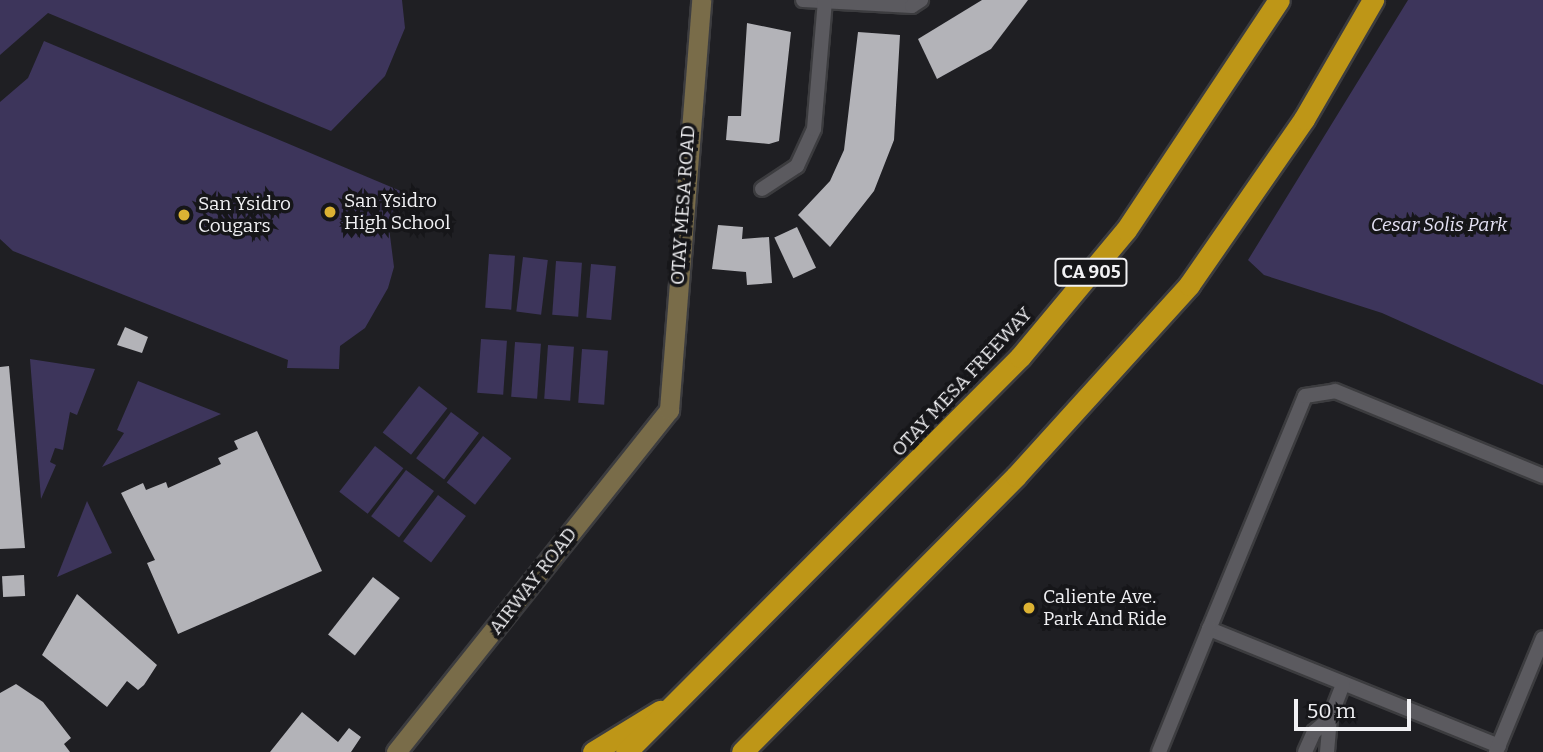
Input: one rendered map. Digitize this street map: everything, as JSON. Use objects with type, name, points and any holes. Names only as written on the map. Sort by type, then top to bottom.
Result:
[{"type":"highway","name":"OTAY MESA FREEWAY","points":[[626,752],[1020,357],[1126,230],[1279,0]]},
{"type":"highway","points":[[742,752],[1105,382],[1189,285],[1304,119],[1373,0]]},
{"type":"highway","points":[[763,752],[886,607]]},
{"type":"highway","points":[[593,752],[622,728],[674,704]]},
{"type":"main road","name":"OTAY MESA ROAD","points":[[669,410],[701,0]]},
{"type":"main road","name":"AIRWAY ROAD","points":[[397,752],[669,410]]},
{"type":"street","points":[[803,0],[912,6],[921,0]]},
{"type":"street","points":[[762,189],[797,166],[814,129],[825,1]]},
{"type":"street","points":[[1159,752],[1305,396],[1335,391],[1543,476]]},
{"type":"street","points":[[1209,629],[1498,749],[1543,638]]},
{"type":"street","points":[[1327,752],[1330,718],[1343,684]]},
{"type":"street","points":[[1305,752],[1314,732],[1330,718]]},
{"type":"green space","points":[[0,0],[402,0],[405,28],[385,76],[331,131],[48,13],[0,55]]},
{"type":"green space","name":"Cesar Solis Park","points":[[1408,0],[1543,0],[1543,385],[1382,313],[1264,275],[1248,260]]},
{"type":"green space","points":[[44,41],[403,192],[388,220],[394,267],[388,288],[365,328],[340,346],[339,369],[287,368],[288,360],[13,251],[0,239],[0,102],[28,78]]},
{"type":"green space","points":[[489,254],[515,256],[511,310],[485,308]]},
{"type":"green space","points":[[523,257],[548,260],[541,315],[516,312]]},
{"type":"green space","points":[[556,261],[582,263],[578,317],[552,315]]},
{"type":"green space","points":[[591,264],[616,266],[611,320],[586,318]]},
{"type":"green space","points":[[481,339],[507,341],[503,395],[477,393]]},
{"type":"green space","points":[[515,342],[541,344],[537,399],[511,397]]},
{"type":"green space","points":[[548,345],[574,347],[570,401],[544,399]]},
{"type":"green space","points":[[582,349],[608,351],[604,405],[578,403]]},
{"type":"green space","points":[[30,359],[95,369],[77,415],[70,412],[63,450],[55,448],[50,462],[56,465],[41,499]]},
{"type":"green space","points":[[138,381],[221,414],[102,467],[124,433],[117,430]]},
{"type":"green space","points":[[419,386],[447,408],[411,455],[383,432]]},
{"type":"green space","points":[[451,412],[479,433],[444,479],[416,458]]},
{"type":"green space","points":[[483,436],[511,458],[475,505],[447,482]]},
{"type":"green space","points":[[375,446],[403,468],[368,514],[339,492]]},
{"type":"green space","points":[[406,470],[434,491],[399,537],[371,516]]},
{"type":"green space","points":[[438,495],[466,516],[431,562],[403,541]]},
{"type":"green space","points":[[87,501],[112,553],[57,577]]},
{"type":"building","points":[[982,0],[1028,0],[991,49],[937,79],[918,39]]},
{"type":"building","points":[[747,23],[791,32],[779,141],[769,144],[726,140],[728,116],[741,116]]},
{"type":"building","points":[[858,32],[900,35],[894,140],[874,191],[830,247],[798,215],[830,181],[844,150]]},
{"type":"building","points":[[718,225],[743,227],[742,239],[769,237],[772,283],[747,285],[746,272],[712,269]]},
{"type":"building","points":[[797,227],[816,268],[793,278],[774,238]]},
{"type":"building","points":[[125,327],[148,337],[142,353],[117,345]]},
{"type":"building","points":[[9,366],[25,548],[0,549],[0,367]]},
{"type":"building","points":[[257,431],[322,571],[178,634],[147,563],[155,560],[121,493],[143,483],[146,490],[166,482],[168,488],[221,464],[218,458],[238,449],[234,441]]},
{"type":"building","points":[[24,575],[25,596],[3,597],[2,576]]},
{"type":"building","points":[[373,577],[400,598],[355,655],[328,635]]},
{"type":"building","points":[[77,594],[157,665],[138,690],[127,681],[107,707],[42,655]]},
{"type":"building","points":[[16,684],[43,702],[71,738],[64,744],[70,752],[0,752],[0,693]]},
{"type":"building","points":[[302,712],[338,742],[349,728],[361,737],[351,752],[270,752]]},
{"type":"place","name":"San Ysidro High School","points":[[330,212]]},
{"type":"place","name":"San Ysidro Cougars","points":[[184,215]]},
{"type":"place","name":"Caliente Ave. Park And Ride","points":[[1029,608]]}]
